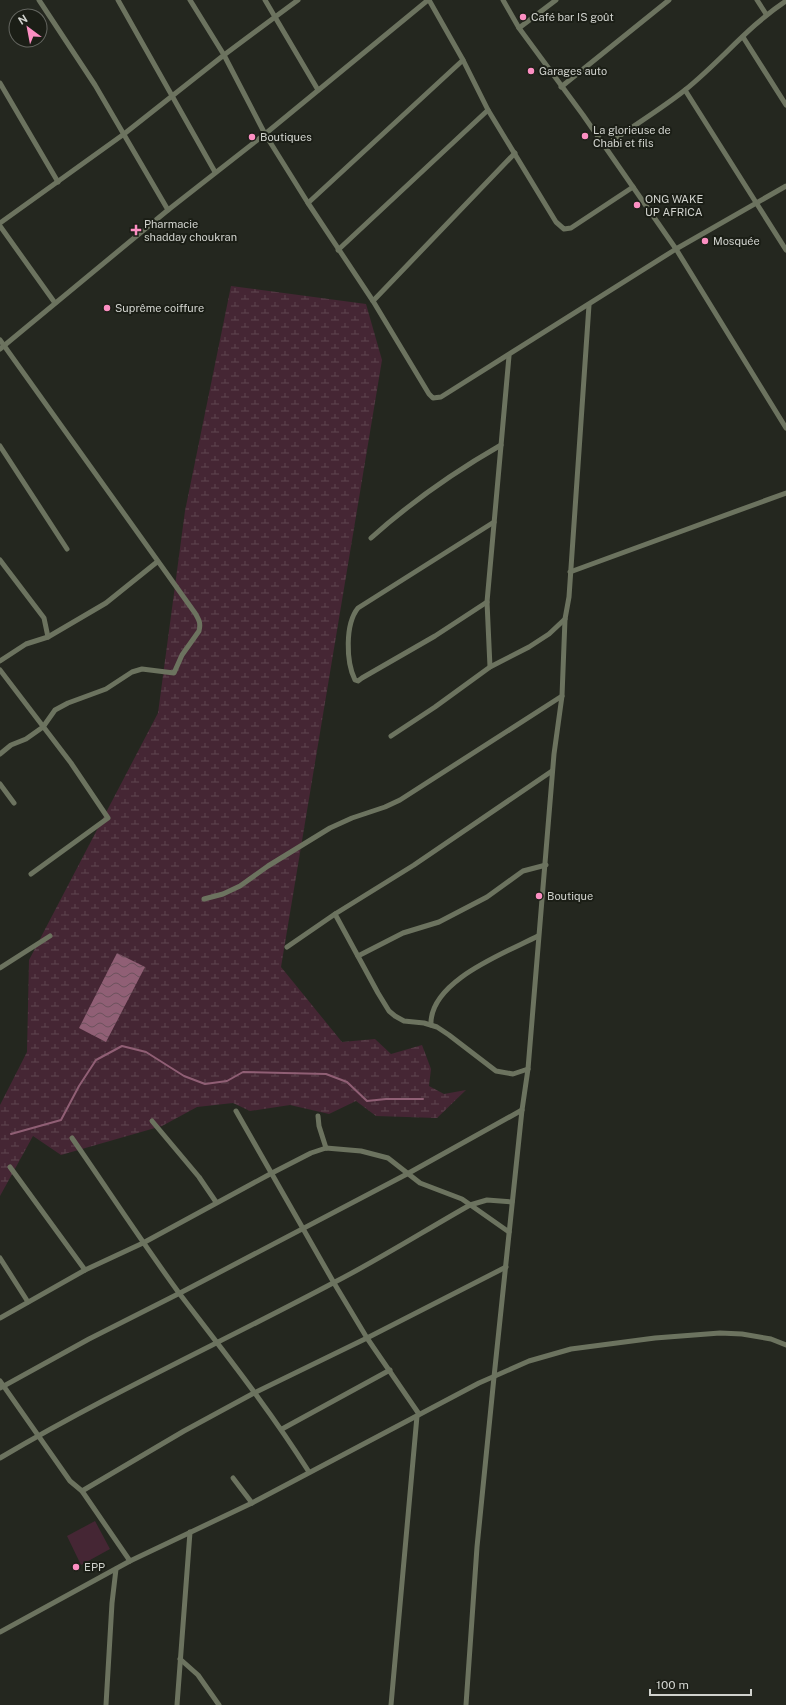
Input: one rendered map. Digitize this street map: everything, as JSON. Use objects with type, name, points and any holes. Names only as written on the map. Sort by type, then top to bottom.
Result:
[{"type":"street","points":[[39,0],[95,85],[168,210]]},
{"type":"street","points":[[118,0],[215,172]]},
{"type":"street","points":[[190,0],[224,55],[265,134],[338,250],[373,301],[425,388],[433,398],[441,397],[509,356],[676,249],[786,186]]},
{"type":"street","points":[[265,0],[318,90]]},
{"type":"street","points":[[55,303],[0,222],[124,134],[224,55],[298,0]]},
{"type":"street","points":[[2,347],[168,210],[265,134],[428,0],[463,60],[488,110],[556,222],[564,229],[571,228],[632,187]]},
{"type":"street","points":[[503,0],[519,28],[605,146],[676,249],[786,428]]},
{"type":"street","points":[[519,28],[556,0]]},
{"type":"street","points":[[561,87],[669,0]]},
{"type":"street","points":[[757,0],[766,14]]},
{"type":"street","points":[[605,146],[685,90],[766,14],[786,1]]},
{"type":"street","points":[[742,37],[786,105]]},
{"type":"street","points":[[308,203],[463,60]]},
{"type":"street","points":[[0,83],[58,182]]},
{"type":"street","points":[[685,90],[786,250]]},
{"type":"street","points":[[338,250],[488,110]]},
{"type":"street","points":[[373,301],[515,153]]},
{"type":"street","points":[[466,1705],[477,1547],[512,1202],[528,1069],[538,936],[546,865],[552,772],[562,696],[566,619],[569,597],[589,305]]},
{"type":"street","points":[[0,340],[2,347],[200,621],[199,631],[182,655],[174,673],[142,669],[132,672],[106,689],[62,706],[56,710],[43,727],[26,739],[11,745],[0,754]]},
{"type":"street","points":[[490,667],[487,602],[509,356]]},
{"type":"street","points":[[371,538],[433,488],[473,461],[501,445]]},
{"type":"street","points":[[0,446],[67,550]]},
{"type":"street","points":[[570,572],[786,492]]},
{"type":"street","points":[[487,602],[435,636],[358,681],[355,680],[349,666],[349,640],[353,614],[358,608],[494,522]]},
{"type":"street","points":[[0,560],[44,618],[48,637]]},
{"type":"street","points":[[0,661],[26,644],[48,637],[106,603],[157,562]]},
{"type":"street","points":[[391,736],[435,707],[490,667],[530,647],[549,634],[566,619]]},
{"type":"street","points":[[0,670],[71,763],[108,818],[31,874]]},
{"type":"street","points":[[204,899],[223,894],[240,886],[268,866],[330,828],[400,800],[562,696]]},
{"type":"street","points":[[287,947],[335,914],[419,862],[552,772]]},
{"type":"street","points":[[0,784],[14,803]]},
{"type":"street","points":[[358,956],[402,932],[439,922],[487,897],[524,871],[546,865]]},
{"type":"street","points":[[335,914],[378,993],[389,1011],[395,1016],[404,1021],[431,1025],[449,1035],[496,1071],[513,1074],[528,1069]]},
{"type":"street","points":[[0,968],[50,936]]},
{"type":"street","points":[[431,1025],[434,1006],[447,988],[454,982],[538,936]]},
{"type":"street","points":[[2,1387],[89,1339],[180,1293],[406,1174],[522,1110]]},
{"type":"street","points":[[236,1111],[334,1283],[367,1338],[390,1370],[418,1415],[391,1705]]},
{"type":"street","points":[[318,1116],[326,1148]]},
{"type":"street","points":[[152,1121],[199,1177],[216,1202]]},
{"type":"street","points":[[72,1138],[143,1243],[282,1429],[309,1472]]},
{"type":"street","points":[[0,1318],[86,1270],[143,1243],[216,1202],[311,1153],[326,1148],[361,1150],[382,1156],[394,1162],[406,1174],[427,1187],[455,1196],[509,1232]]},
{"type":"street","points":[[10,1167],[86,1270]]},
{"type":"street","points":[[0,1458],[38,1436],[217,1342],[334,1283],[470,1205],[487,1200],[512,1202]]},
{"type":"street","points":[[0,1258],[28,1302]]},
{"type":"street","points":[[82,1491],[184,1431],[254,1393],[367,1338],[506,1267]]},
{"type":"street","points":[[0,1632],[116,1568],[252,1503],[494,1376],[536,1359],[571,1349],[655,1338],[720,1333],[742,1334],[763,1338],[786,1345]]},
{"type":"street","points":[[282,1429],[390,1370]]},
{"type":"street","points":[[0,1381],[2,1387],[70,1481],[82,1491],[130,1561]]},
{"type":"street","points":[[233,1478],[252,1503]]},
{"type":"street","points":[[177,1705],[190,1532]]},
{"type":"street","points":[[106,1705],[112,1603],[116,1568]]},
{"type":"street","points":[[180,1659],[198,1675],[218,1705]]},
{"type":"green space","points":[[231,286],[366,304],[382,360],[281,967],[342,1042],[375,1039],[391,1054],[422,1045],[431,1069],[429,1086],[444,1094],[466,1090],[437,1118],[376,1116],[356,1101],[329,1114],[290,1105],[250,1111],[233,1103],[197,1107],[162,1126],[61,1155],[33,1136],[0,1196],[0,1105],[27,1052],[29,960],[158,713],[185,511]]},
{"type":"green space","points":[[95,1521],[110,1549],[81,1565],[67,1536]]},
{"type":"water","points":[[117,953],[145,967],[106,1042],[79,1028]]},
{"type":"waterway","points":[[11,1134],[61,1120],[79,1086],[96,1060],[122,1046],[146,1052],[184,1076],[205,1084],[227,1081],[243,1072],[326,1074],[347,1082],[367,1101],[386,1099],[423,1099]]},
{"type":"place","name":"Café bar IS goût","points":[[523,17]]},
{"type":"place","name":"Garages auto","points":[[531,71]]},
{"type":"place","name":"La glorieuse de Chabi et fils","points":[[585,136]]},
{"type":"place","name":"Boutiques","points":[[252,137]]},
{"type":"place","name":"ONG WAKE UP AFRICA","points":[[637,205]]},
{"type":"place","name":"Pharmacie shadday choukran","points":[[136,230]]},
{"type":"place","name":"Mosquée","points":[[705,241]]},
{"type":"place","name":"Suprême coiffure","points":[[107,308]]},
{"type":"place","name":"Boutique","points":[[539,896]]},
{"type":"place","name":"EPP","points":[[76,1567]]}]
